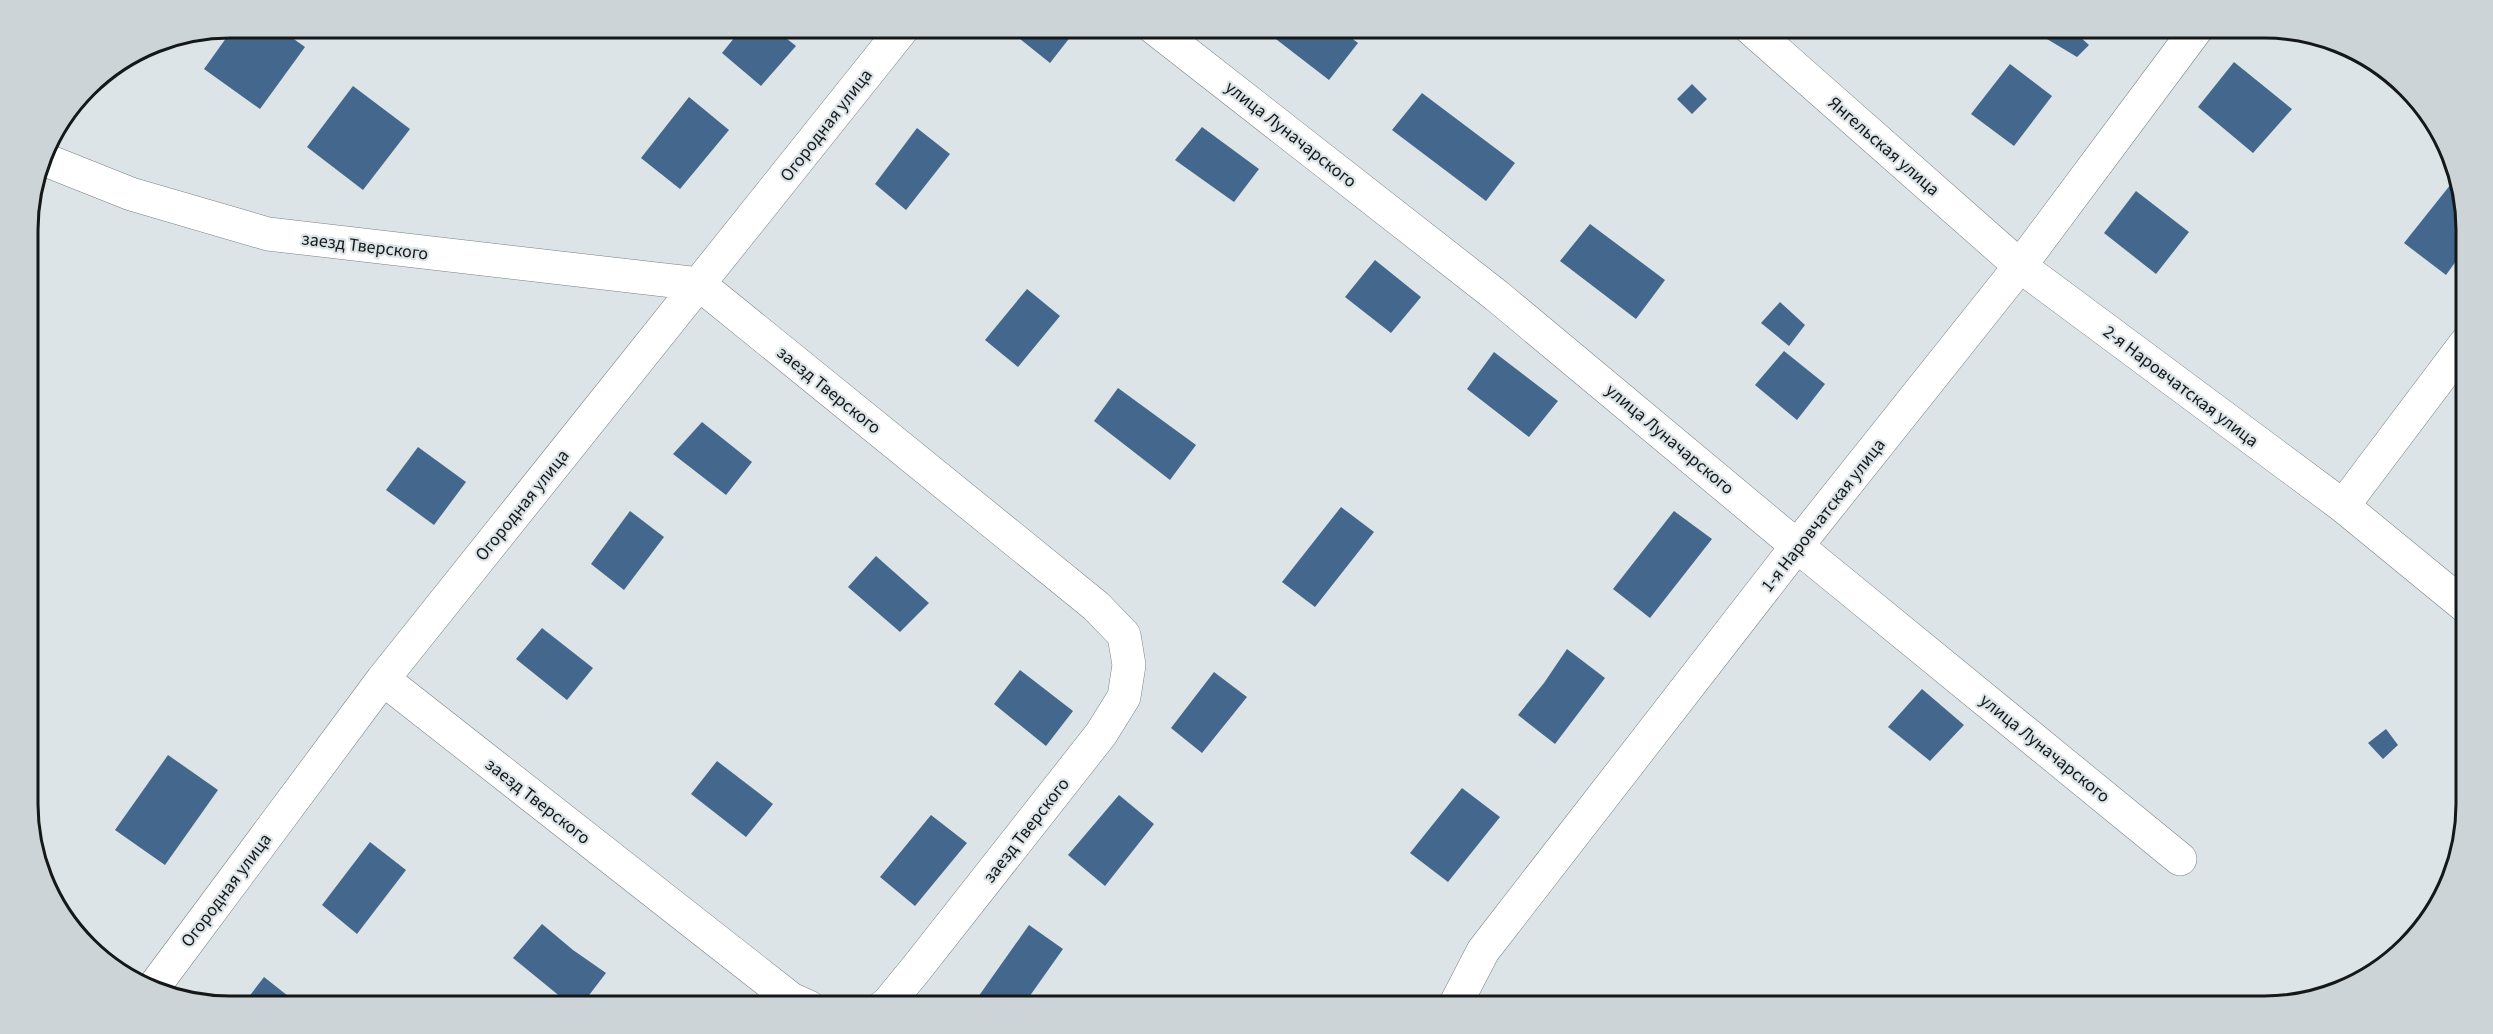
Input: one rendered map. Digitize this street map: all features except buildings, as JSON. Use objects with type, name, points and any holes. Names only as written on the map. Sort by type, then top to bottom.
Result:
[{"type":"street","name":"Янгельская улица","points":[[1761,37],[2020,266]]},
{"type":"street","name":"1-я Наровчатская улица","points":[[1460,996],[1484,951],[1797,546],[2020,266],[2191,37]]},
{"type":"street","name":"Огородная улица","points":[[157,982],[383,679],[895,38]]},
{"type":"street","name":"улица Луначарского","points":[[1167,38],[1497,296],[1797,546],[2180,859]]},
{"type":"street","name":"заезд Тверского","points":[[50,162],[131,194],[268,234],[699,284],[1095,606],[1124,635],[1129,665],[1124,697],[1101,734],[894,996]]},
{"type":"street","name":"2-я Наровчатская улица","points":[[2020,266],[2343,506],[2456,599]]},
{"type":"street","points":[[2343,506],[2456,356]]},
{"type":"street","name":"заезд Тверского","points":[[383,679],[787,996]]}]
